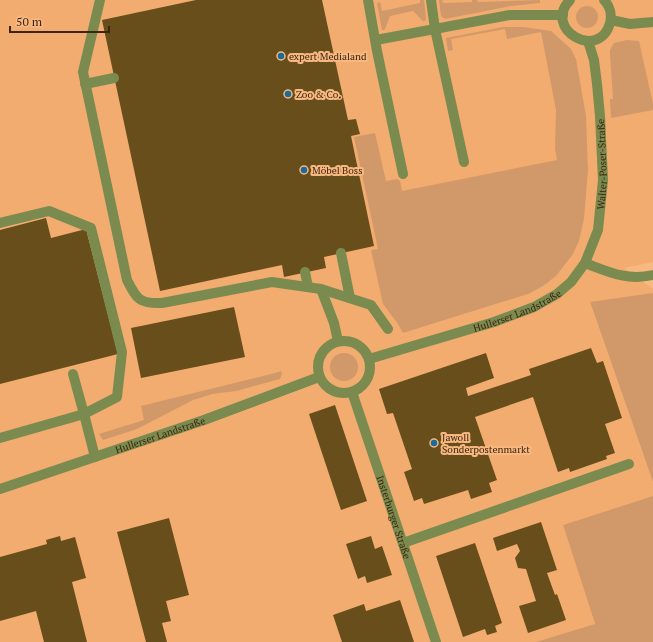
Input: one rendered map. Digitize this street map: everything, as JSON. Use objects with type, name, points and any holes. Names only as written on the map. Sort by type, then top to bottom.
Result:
[{"type":"street","points":[[100,0],[83,72],[127,280],[135,296],[149,304],[162,303],[272,282],[321,289],[371,305],[388,329]]},
{"type":"street","points":[[368,0],[403,174]]},
{"type":"street","points":[[431,0],[435,29],[464,162]]},
{"type":"street","points":[[570,0],[564,8],[563,23],[570,34],[580,40],[588,41],[595,40],[605,32],[611,20],[609,8],[604,0]]},
{"type":"street","points":[[376,40],[510,15],[563,15]]},
{"type":"street","points":[[611,20],[630,24],[653,22]]},
{"type":"street","name":"Walter-Poser-Straße","points":[[585,263],[598,230],[603,180],[597,84],[594,60],[588,41]]},
{"type":"street","points":[[85,84],[114,78]]},
{"type":"street","points":[[0,223],[49,211],[91,228],[122,352],[117,397],[84,414],[0,438]]},
{"type":"street","points":[[341,253],[350,298]]},
{"type":"street","points":[[585,263],[629,278],[653,276]]},
{"type":"street","name":"Hullerser Landstraße","points":[[369,359],[486,324],[534,307],[557,294],[571,282],[585,263]]},
{"type":"street","points":[[305,272],[308,287]]},
{"type":"street","points":[[321,289],[334,323],[338,341]]},
{"type":"street","points":[[338,341],[351,341],[359,345],[366,351],[369,359],[369,376],[365,383],[352,392],[334,392],[326,387],[317,372],[317,363],[320,354],[326,347],[338,341]]},
{"type":"street","points":[[73,374],[95,457]]},
{"type":"street","name":"Hullerser Landstraße","points":[[0,489],[212,417],[319,377]]},
{"type":"street","name":"Insterburger Straße","points":[[352,392],[436,642]]},
{"type":"street","points":[[403,543],[629,464]]},
{"type":"shaded area","points":[[0,0],[653,0],[653,262],[624,268],[653,289],[653,293],[590,303],[653,482],[653,496],[563,525],[595,625],[536,642],[0,642]]},
{"type":"shaded area","points":[[420,0],[424,0],[425,21],[423,21],[413,11],[390,16],[385,29],[382,30],[377,3],[380,2],[382,11],[420,3]]},
{"type":"shaded area","points":[[439,0],[442,0],[443,3],[472,2],[472,0],[477,0],[478,2],[540,0],[540,3],[511,6],[445,19],[441,16]]},
{"type":"shaded area","points":[[587,6],[595,9],[598,17],[595,25],[587,28],[579,25],[576,17],[579,9]]},
{"type":"shaded area","points":[[503,27],[523,27],[551,31],[571,49],[576,59],[586,116],[588,170],[584,219],[579,241],[573,254],[556,276],[543,286],[528,294],[403,333],[383,304],[371,250],[378,249],[354,137],[375,133],[386,181],[397,179],[400,181],[402,191],[557,160],[555,149],[556,110],[541,32],[507,39],[505,29],[451,39],[453,50],[448,51],[446,38]]},
{"type":"shaded area","points":[[627,40],[639,41],[653,110],[611,118],[610,99],[613,99],[610,50],[614,43]]},
{"type":"shaded area","points":[[653,293],[653,482],[590,302]]},
{"type":"shaded area","points":[[344,353],[354,357],[358,367],[354,377],[344,381],[334,377],[330,367],[334,357]]},
{"type":"shaded area","points":[[281,371],[282,374],[280,379],[236,391],[212,394],[193,400],[137,429],[103,440],[99,434],[144,420],[141,406]]},
{"type":"shaded area","points":[[653,496],[653,642],[536,642],[595,624],[563,525]]},
{"type":"building","points":[[196,0],[322,0],[348,120],[356,119],[360,134],[351,136],[374,246],[324,257],[326,268],[284,277],[282,265],[160,291],[102,20]]},
{"type":"building","points":[[46,218],[51,238],[86,229],[118,354],[0,384],[0,230]]},
{"type":"building","points":[[234,307],[245,357],[141,378],[131,328]]},
{"type":"building","points":[[591,348],[597,363],[603,361],[622,418],[605,424],[615,453],[606,456],[607,459],[570,472],[569,468],[558,472],[533,397],[475,417],[497,480],[489,483],[492,492],[471,499],[468,490],[424,504],[422,498],[414,501],[404,472],[412,469],[393,413],[387,414],[379,389],[486,353],[494,378],[466,388],[468,396],[531,375],[529,369]]},
{"type":"building","points":[[335,405],[367,501],[341,510],[309,414]]},
{"type":"building","points":[[169,518],[189,595],[166,601],[171,621],[162,623],[167,642],[146,642],[117,532]]},
{"type":"building","points":[[541,522],[557,570],[547,573],[555,595],[557,594],[566,620],[528,633],[519,606],[536,601],[526,569],[518,568],[515,558],[520,551],[517,544],[497,551],[493,538]]},
{"type":"building","points":[[60,536],[61,541],[75,537],[86,578],[72,582],[87,642],[44,642],[36,611],[0,621],[0,557],[47,544],[46,540]]},
{"type":"building","points":[[371,536],[375,549],[382,546],[392,575],[367,583],[365,576],[358,579],[346,544]]},
{"type":"building","points":[[475,543],[502,623],[495,626],[497,632],[487,635],[485,629],[463,637],[436,556]]},
{"type":"building","points":[[400,600],[414,642],[342,642],[333,615],[364,604],[366,611]]},
{"type":"place","name":"expert Medialand","points":[[281,56]]},
{"type":"place","name":"Zoo & Co.","points":[[288,94]]},
{"type":"place","name":"Möbel Boss","points":[[304,170]]},
{"type":"place","name":"Jawoll Sonderpostenmarkt","points":[[434,443]]}]
